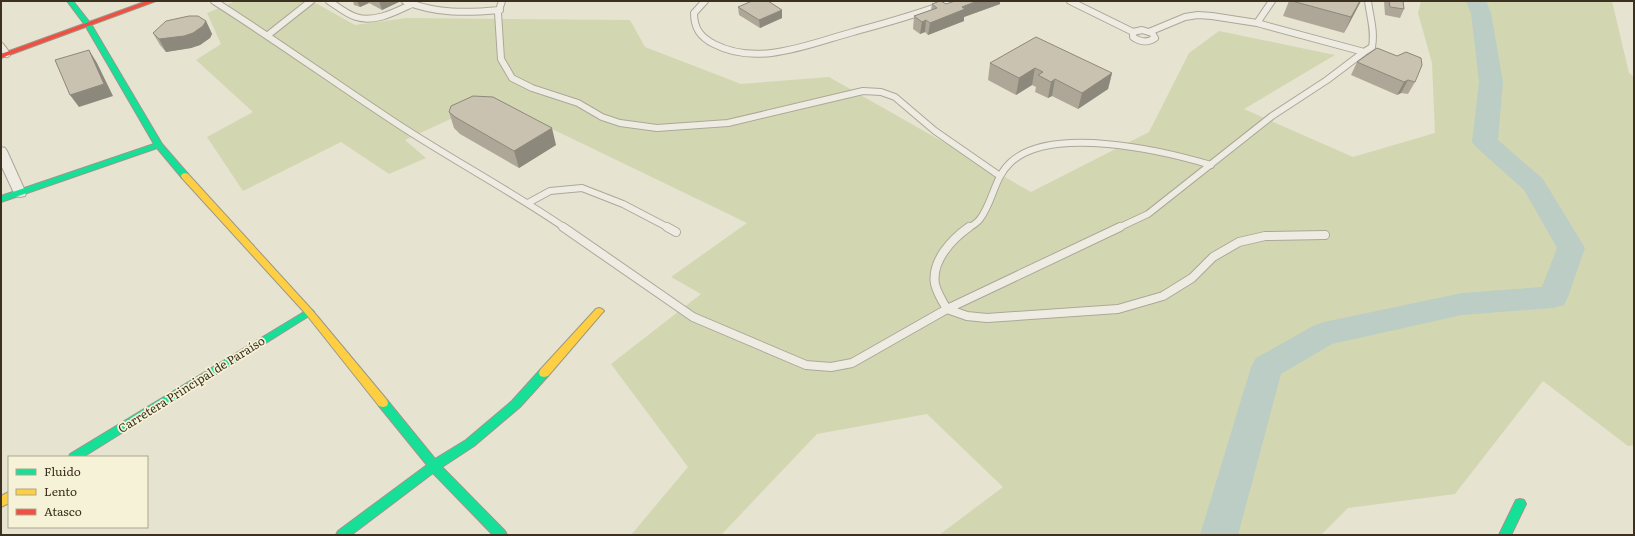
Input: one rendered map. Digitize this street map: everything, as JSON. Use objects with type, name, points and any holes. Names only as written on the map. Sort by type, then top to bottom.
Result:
[{"type":"street","points":[[70,1],[88,24],[159,145],[192,185],[309,312],[434,466],[501,535]]},
{"type":"street","points":[[4,55],[153,1]]},
{"type":"street","points":[[1,199],[159,145]]},
{"type":"street","points":[[1,151],[20,192]]},
{"type":"street","points":[[342,535],[434,466],[470,443],[516,404],[599,311]]},
{"type":"street","name":"Carretera Principal de Paraíso","points":[[76,456],[309,312]]},
{"type":"street","points":[[1505,535],[1520,504]]},
{"type":"lane","points":[[214,1],[268,35],[391,120],[528,204],[693,317],[806,366],[831,368],[852,363],[947,309],[1148,214],[1272,116],[1327,80],[1372,47],[1374,40],[1374,28],[1368,1]]},
{"type":"lane","points":[[268,35],[311,1]]},
{"type":"lane","points":[[329,1],[355,16],[366,19],[379,17],[412,4]]},
{"type":"lane","points":[[405,1],[438,11],[468,13],[500,10]]},
{"type":"lane","points":[[502,1],[498,13],[502,60],[512,78],[532,88],[578,103],[602,117],[620,123],[657,128],[728,123],[863,91],[881,92],[895,97],[935,131],[1000,176]]},
{"type":"lane","points":[[705,1],[694,13],[694,22],[699,33],[707,40],[723,48],[754,54],[780,51],[826,40],[916,14],[952,1]]},
{"type":"lane","points":[[1070,1],[1133,32],[1142,30],[1154,35],[1155,38],[1152,41],[1145,42],[1133,37],[1133,32]]},
{"type":"lane","points":[[1257,23],[1272,1]]},
{"type":"lane","points":[[1149,32],[1185,17],[1198,15],[1226,17],[1257,23],[1364,52]]},
{"type":"lane","points":[[1,46],[4,55]]},
{"type":"lane","points":[[1211,165],[1167,152],[1128,146],[1087,144],[1052,145],[1028,152],[1013,161],[1000,176],[980,219],[955,238],[941,256],[935,275],[935,287],[947,309],[967,316],[987,318],[1118,309],[1163,296],[1192,278],[1213,257],[1239,242],[1265,236],[1325,235]]},
{"type":"lane","points":[[528,204],[550,192],[582,188],[623,204],[676,232]]},
{"type":"green space","points":[[236,1],[312,1],[355,25],[406,18],[630,20],[645,47],[741,84],[829,77],[1031,192],[1149,132],[1189,53],[1219,31],[1335,55],[1244,109],[1353,157],[1435,133],[1432,63],[1418,13],[1421,1],[1612,1],[1629,73],[1634,77],[1634,445],[1628,446],[1543,381],[1455,494],[1348,508],[1321,535],[939,535],[1003,487],[927,414],[817,434],[721,535],[631,535],[688,467],[611,364],[701,294],[671,277],[747,223],[492,100],[405,140],[426,158],[389,174],[341,142],[243,191],[207,137],[253,112],[196,60],[221,44],[207,13]]},
{"type":"building","points":[[752,1],[768,1],[782,10],[759,20],[738,7]]},
{"type":"building","points":[[940,1],[946,4],[955,1],[977,1],[962,7],[965,9],[930,23],[926,20],[922,22],[914,16],[937,8],[932,4]]},
{"type":"building","points":[[1292,1],[1360,1],[1351,17]]},
{"type":"building","points":[[1389,1],[1403,1],[1404,9],[1390,7]]},
{"type":"building","points":[[189,16],[198,16],[206,21],[203,26],[193,33],[184,36],[159,39],[153,33],[166,21]]},
{"type":"building","points":[[1036,37],[1112,73],[1082,93],[1055,79],[1051,82],[1038,75],[1043,72],[1035,68],[1019,78],[990,63]]},
{"type":"building","points":[[1377,48],[1397,56],[1406,52],[1421,58],[1422,65],[1415,82],[1408,80],[1404,82],[1357,62]]},
{"type":"building","points":[[89,50],[104,84],[70,95],[55,60]]},
{"type":"building","points":[[473,96],[493,97],[552,128],[514,151],[455,117],[449,112],[451,106]]},
{"type":"waterway","points":[[1219,535],[1267,367],[1324,334],[1462,304],[1553,297],[1571,248],[1534,185],[1485,142],[1491,82],[1481,13],[1476,1]]},
{"type":"traffic: fast","points":[[70,1],[88,24],[159,145],[185,176]]},
{"type":"traffic: fast","points":[[1,199],[159,145]]},
{"type":"traffic: fast","points":[[76,456],[309,312]]},
{"type":"traffic: fast","points":[[342,535],[434,466],[470,443],[516,404],[544,373]]},
{"type":"traffic: fast","points":[[383,403],[434,466],[501,535]]},
{"type":"traffic: fast","points":[[1505,535],[1520,504]]},
{"type":"traffic: slow","points":[[185,176],[309,312],[383,403]]},
{"type":"traffic: slow","points":[[544,373],[599,311]]},
{"type":"traffic: slow","points":[[1,502],[8,498]]},
{"type":"traffic: jam","points":[[1,56],[153,1]]}]
